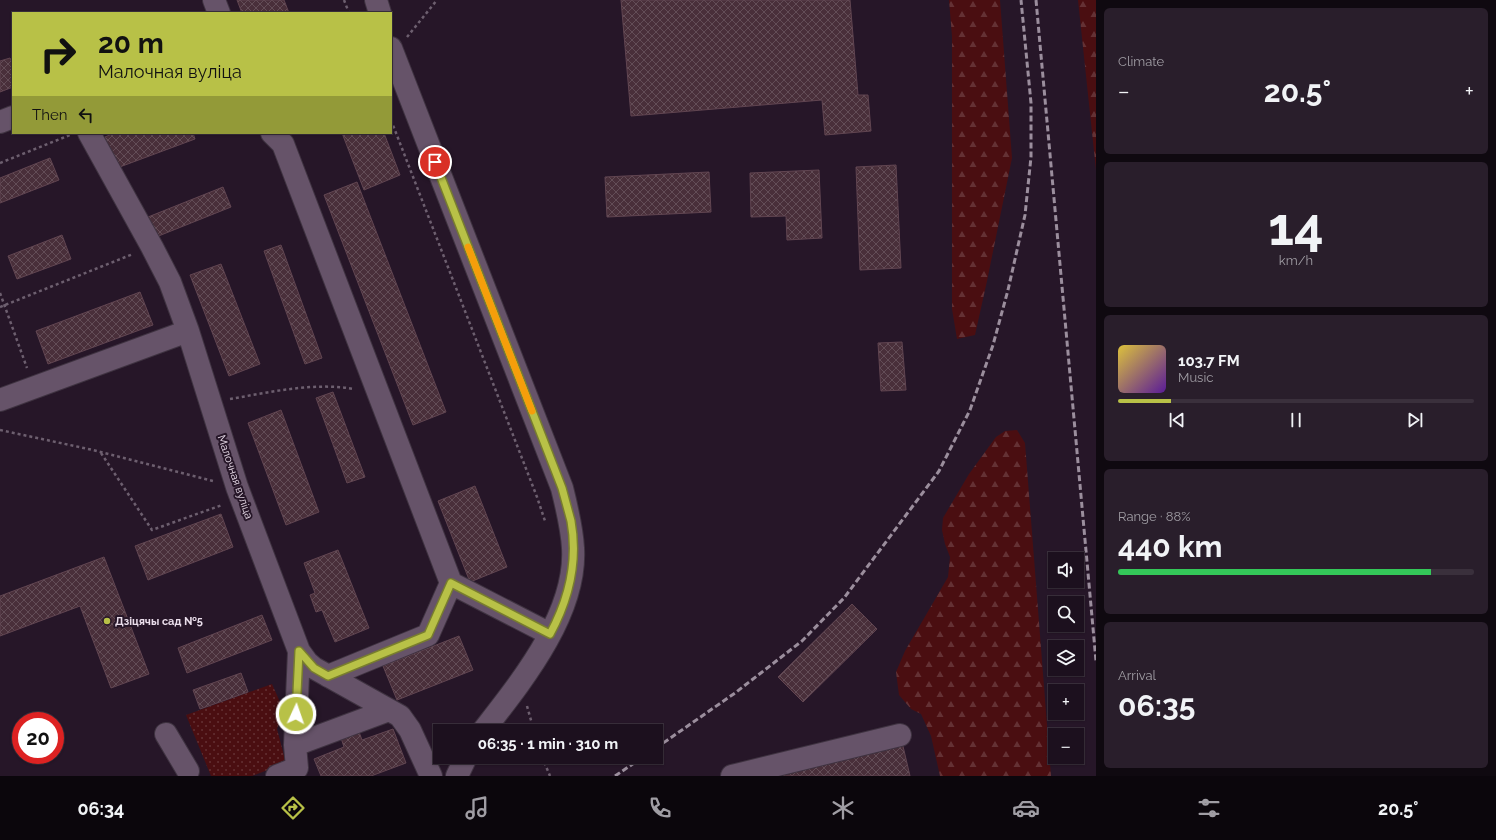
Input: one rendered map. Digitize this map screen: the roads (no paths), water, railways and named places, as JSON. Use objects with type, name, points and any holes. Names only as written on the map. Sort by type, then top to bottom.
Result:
[{"type":"street","points":[[214,0],[219,12]]},
{"type":"street","points":[[376,0],[380,12]]},
{"type":"street","points":[[394,65],[562,488],[571,522],[573,550],[572,575],[564,601],[550,634],[540,652],[488,724]]},
{"type":"street","points":[[0,122],[12,117]]},
{"type":"street","name":"Малочная вуліца","points":[[90,134],[170,282],[188,331],[239,492],[299,651],[314,668],[400,716],[410,730],[431,776]]},
{"type":"street","points":[[273,134],[283,144],[451,583],[550,634]]},
{"type":"street","points":[[0,400],[188,331]]},
{"type":"street","points":[[328,676],[428,635],[451,583]]},
{"type":"street","points":[[291,773],[295,745],[299,651]]},
{"type":"street","points":[[295,745],[389,710]]},
{"type":"street","points":[[166,734],[186,774]]},
{"type":"street","points":[[732,776],[900,735]]},
{"type":"street","points":[[457,776],[463,764]]},
{"type":"railway","points":[[663,743],[735,693],[802,641],[844,598],[939,471],[970,410],[993,345],[1008,290],[1025,215],[1031,157],[1031,103],[1021,0]]},
{"type":"railway","points":[[1036,0],[1096,661]]},
{"type":"railway","points":[[615,776],[633,764]]},
{"type":"place","name":"Дзіцячы сад №5","points":[[107,621]]}]
